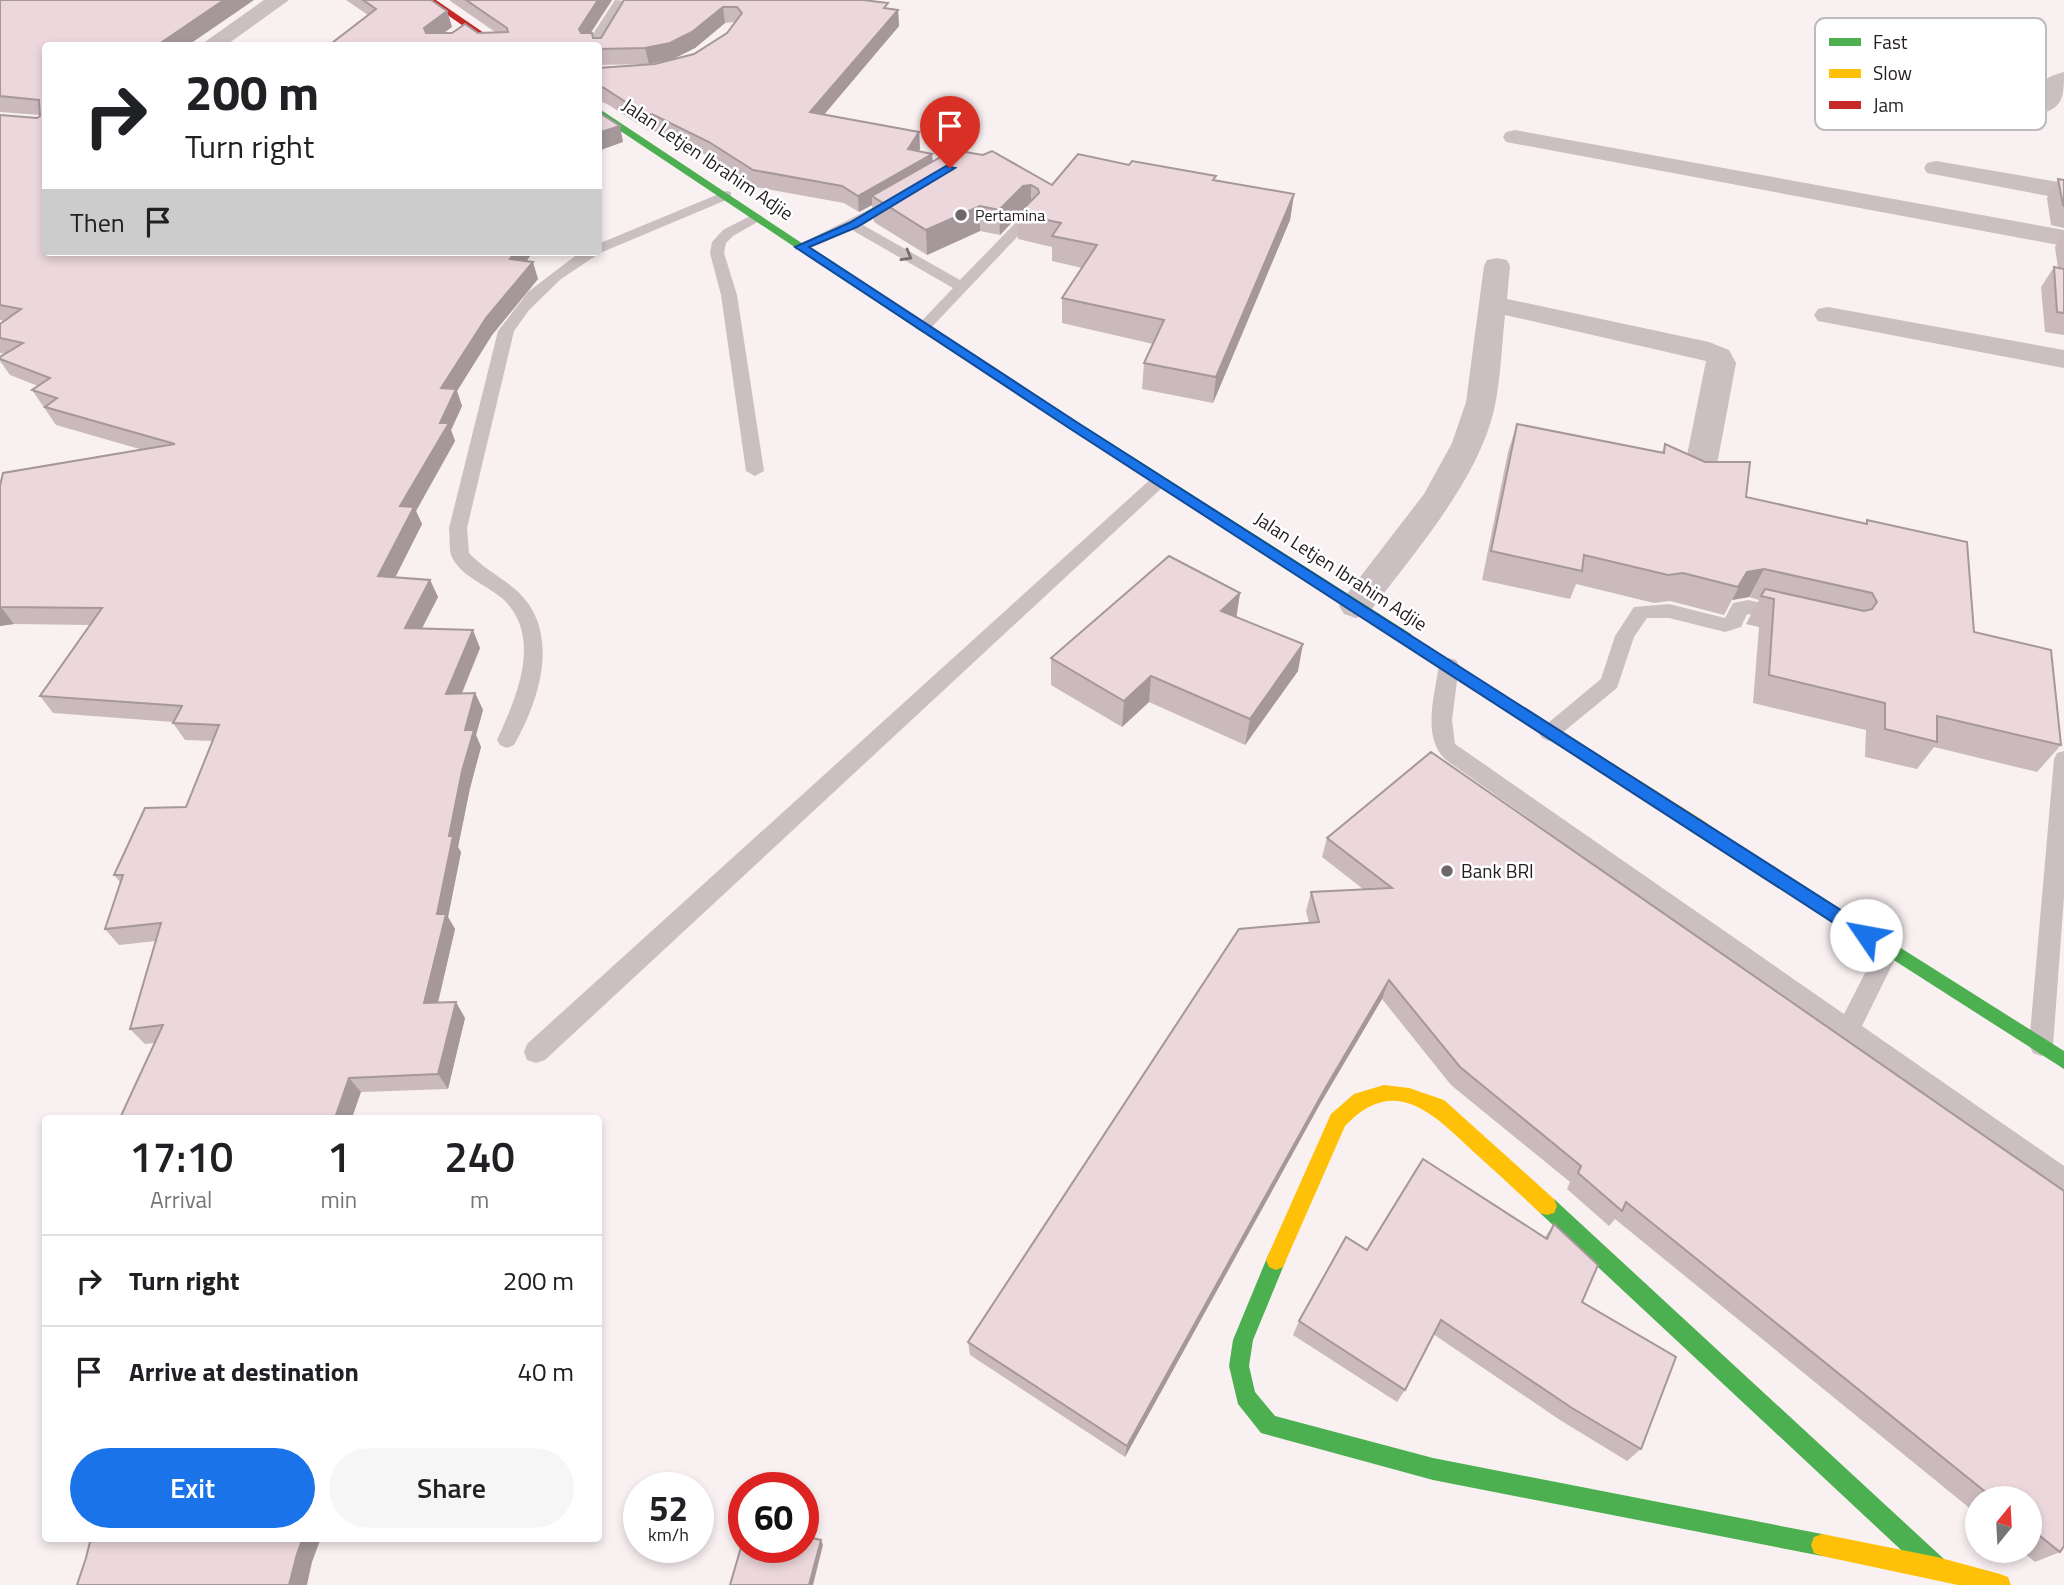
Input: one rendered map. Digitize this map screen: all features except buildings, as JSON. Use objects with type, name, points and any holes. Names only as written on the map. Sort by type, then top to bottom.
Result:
[{"type":"main road","points":[[430,0],[493,42]]},
{"type":"main road","name":"Jalan Letjen Ibrahim Adjie","points":[[602,114],[923,328],[1159,481],[2064,1061]]},
{"type":"main road","points":[[1937,1568],[1636,1286],[1437,1106],[1414,1097],[1383,1093],[1367,1095],[1350,1106],[1338,1119],[1247,1330],[1240,1355],[1238,1372],[1244,1398],[1250,1408],[1269,1425],[1433,1469],[1937,1568],[2000,1585]]},
{"type":"street","points":[[216,42],[278,0]]},
{"type":"street","points":[[599,42],[624,2]]},
{"type":"street","points":[[452,39],[470,27]]},
{"type":"street","points":[[2046,104],[2051,102],[2052,83],[2064,79]]},
{"type":"street","points":[[1515,137],[2064,238]]},
{"type":"street","points":[[1936,168],[2064,191]]},
{"type":"street","points":[[1356,606],[1438,498],[1467,443],[1480,402],[1497,266]]},
{"type":"street","points":[[1493,304],[1709,351],[1719,356],[1721,363],[1700,470]]},
{"type":"street","points":[[1828,315],[2064,359]]},
{"type":"lane","points":[[801,247],[853,225],[914,190]]},
{"type":"lane","points":[[602,248],[726,195]]},
{"type":"lane","points":[[923,328],[1030,216]]},
{"type":"lane","points":[[755,471],[729,295],[717,253],[719,242],[728,233],[756,217]]},
{"type":"lane","points":[[853,225],[961,287]]},
{"type":"lane","points":[[507,740],[526,698],[536,648],[525,615],[510,595],[485,579],[460,554],[458,528],[506,331],[517,312],[551,278],[587,256]]},
{"type":"lane","points":[[536,1052],[1159,481]]},
{"type":"lane","points":[[1549,733],[1610,683],[1625,636],[1641,612],[1669,611],[1725,625],[1734,622],[1740,608],[1748,607],[1797,618]]},
{"type":"lane","points":[[1449,666],[1442,720],[1445,747],[2064,1181]]},
{"type":"lane","points":[[2041,1045],[2064,759]]},
{"type":"lane","points":[[1848,1029],[1889,949]]},
{"type":"traffic: fast","points":[[602,114],[923,328],[1406,638]]},
{"type":"traffic: fast","points":[[1701,828],[2064,1061]]},
{"type":"traffic: fast","points":[[1547,1206],[1937,1568]]},
{"type":"traffic: fast","points":[[1276,1260],[1243,1340],[1239,1366],[1245,1397],[1269,1425],[1433,1469],[1822,1545]]},
{"type":"traffic: slow","points":[[1406,638],[1701,828]]},
{"type":"traffic: slow","points":[[1276,1260],[1338,1120],[1349,1108],[1372,1095],[1384,1093],[1409,1096],[1437,1106],[1547,1206]]},
{"type":"traffic: slow","points":[[1822,1545],[1937,1568],[2000,1585]]},
{"type":"traffic: jam","points":[[430,0],[493,42]]},
{"type":"place","name":"Pertamina","points":[[961,215]]},
{"type":"place","name":"Bank BRI","points":[[1447,871]]},
{"type":"route","points":[[950,168],[853,225],[801,247],[1549,733],[1866,935]]}]
